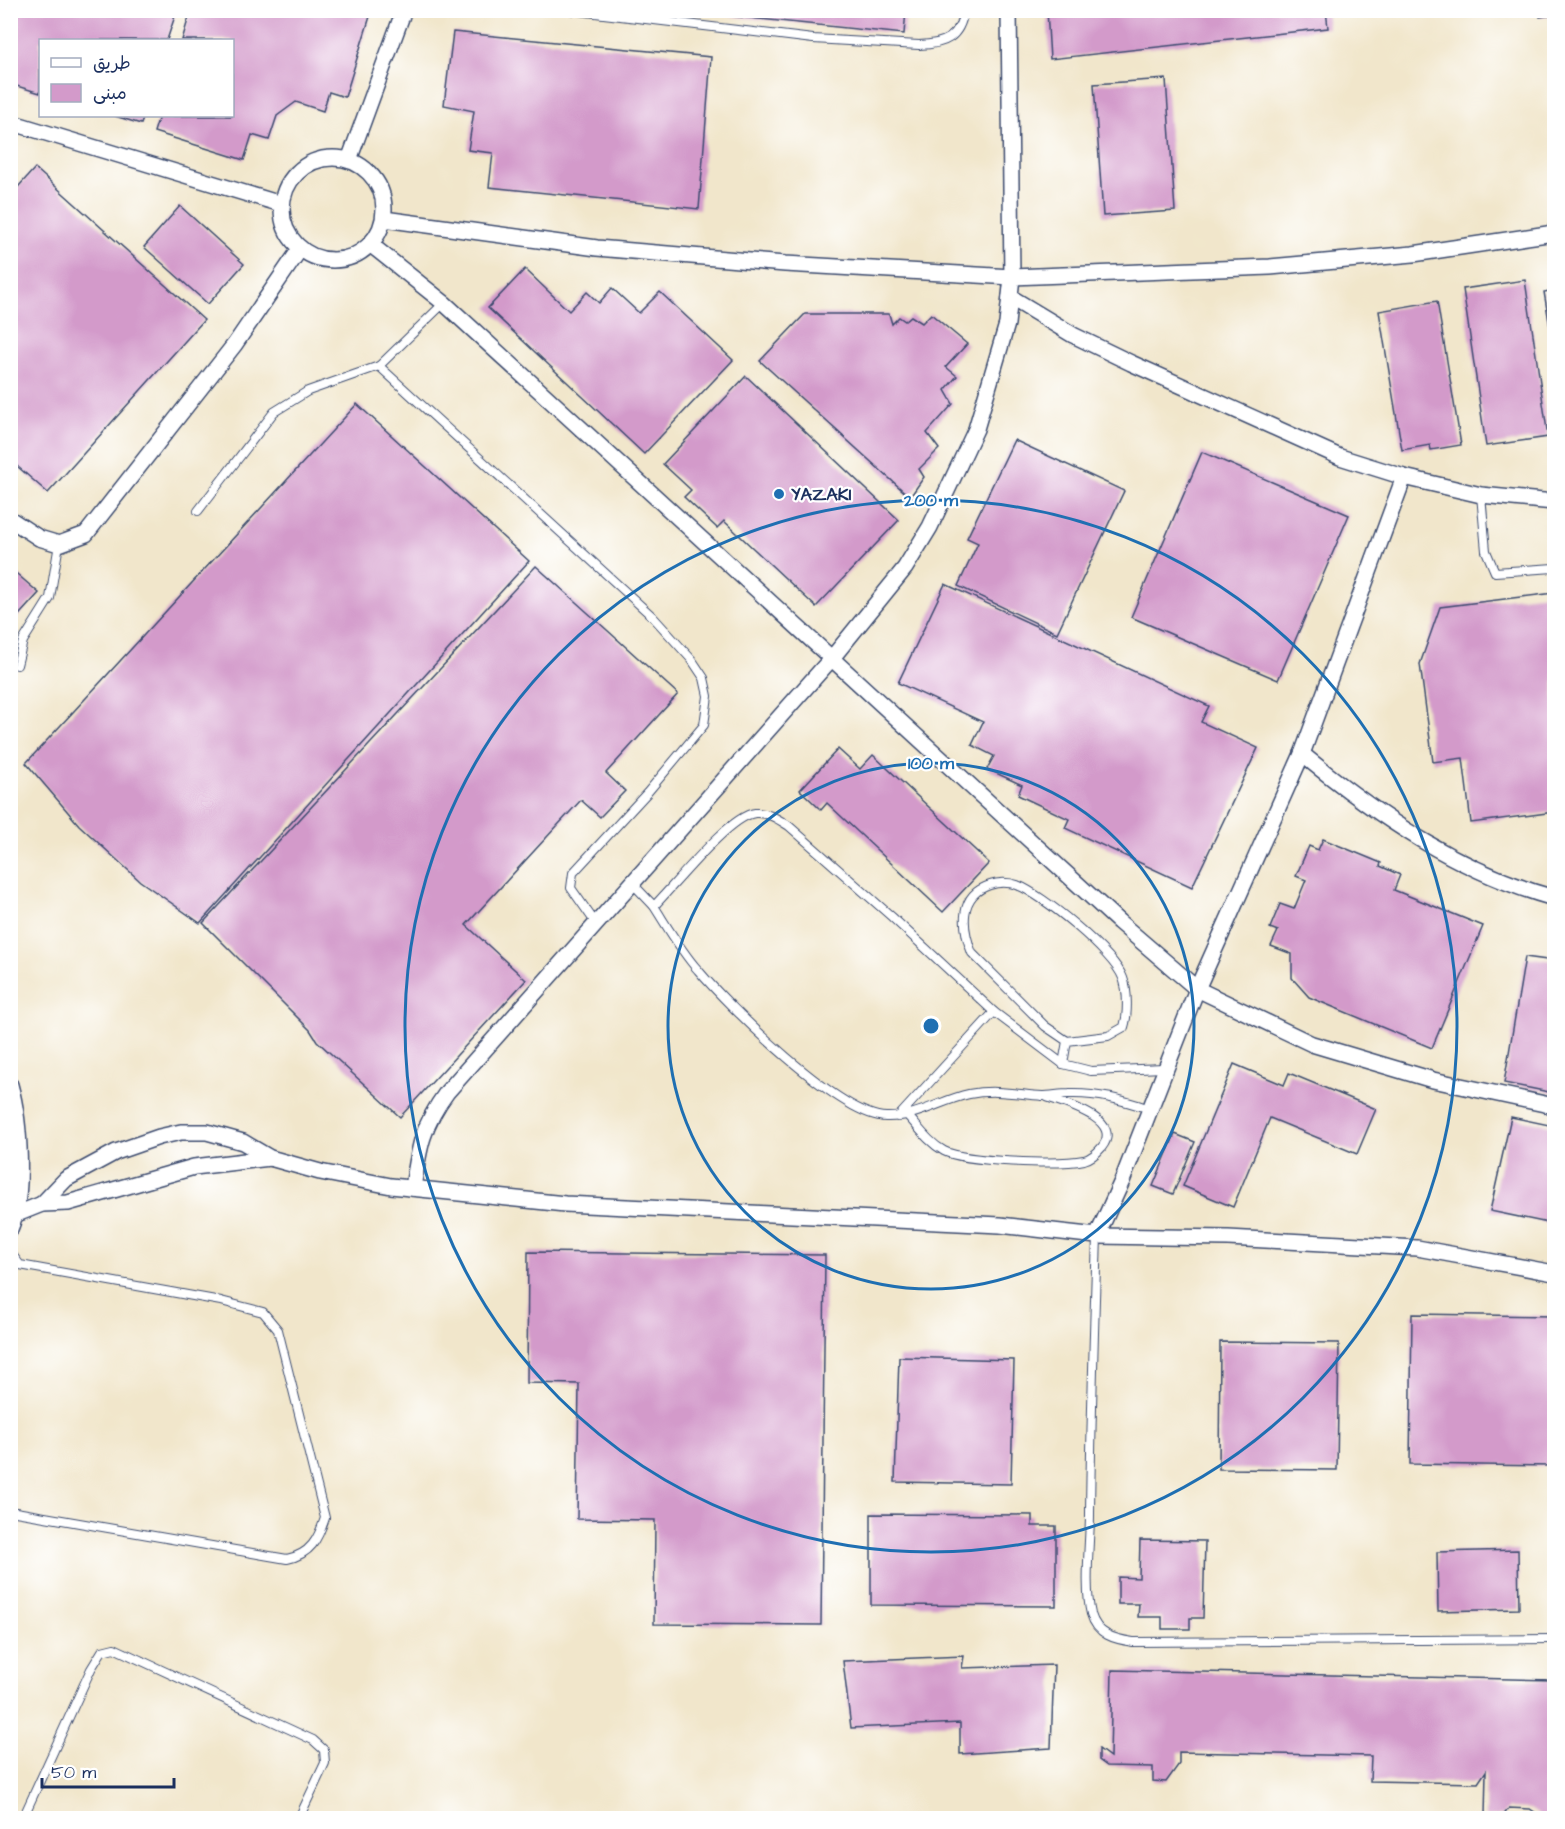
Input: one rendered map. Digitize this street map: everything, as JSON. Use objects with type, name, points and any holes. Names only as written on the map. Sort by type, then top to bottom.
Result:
[{"type":"street","points":[[350,160],[404,10]]},
{"type":"street","points":[[413,1188],[421,1140],[430,1115],[447,1092],[832,658],[904,568],[930,527],[976,429],[1001,350],[1010,297],[1012,277],[1009,10]]},
{"type":"street","points":[[10,122],[281,204]]},
{"type":"street","points":[[332,157],[350,160],[373,177],[381,189],[384,219],[370,244],[355,255],[336,260],[317,258],[300,249],[288,235],[282,218],[281,204],[288,183],[299,169],[314,160],[332,157]]},
{"type":"street","points":[[384,219],[597,248],[785,264],[1012,277],[1270,267],[1413,254],[1554,233]]},
{"type":"street","points":[[370,244],[444,303],[1119,922],[1197,989],[1312,1044],[1433,1080],[1554,1106]]},
{"type":"street","points":[[10,519],[39,538],[58,544],[86,534],[124,489],[235,344],[300,249]]},
{"type":"street","points":[[1010,297],[1073,334],[1131,363],[1340,458],[1404,477],[1481,495],[1554,502]]},
{"type":"street","points":[[1097,1236],[1122,1181],[1164,1068],[1197,989],[1302,754],[1404,477]]},
{"type":"street","points":[[1302,754],[1359,801],[1452,858],[1498,881],[1554,898]]},
{"type":"street","points":[[10,1085],[19,1162],[17,1214],[10,1229]]},
{"type":"street","points":[[42,1204],[66,1179],[90,1163],[126,1148],[181,1132],[207,1132],[228,1137],[270,1158],[351,1179],[564,1204],[1000,1225],[1097,1236],[1250,1239],[1417,1248],[1554,1273]]},
{"type":"street","points":[[17,1214],[42,1204],[68,1203],[194,1167],[270,1158]]},
{"type":"lane","points":[[570,10],[813,39],[919,45],[936,44],[955,35],[964,10]]},
{"type":"lane","points":[[198,511],[274,412],[308,392],[379,366],[444,303]]},
{"type":"lane","points":[[379,366],[653,617],[692,660],[704,678],[708,696],[704,725],[647,793],[573,873],[571,888],[597,925]]},
{"type":"lane","points":[[1481,495],[1486,550],[1495,572],[1554,568]]},
{"type":"lane","points":[[17,665],[23,641],[50,598],[58,544]]},
{"type":"lane","points":[[654,906],[737,819],[757,813],[774,816],[789,826],[884,909],[994,1012],[1063,1064],[1091,1071],[1164,1068]]},
{"type":"lane","points":[[632,883],[654,906],[698,970],[797,1065],[857,1108],[884,1117],[908,1116],[966,1095],[986,1091],[1042,1096],[1069,1094],[1106,1096],[1149,1109]]},
{"type":"lane","points":[[996,883],[1016,884],[1032,892],[1078,928],[1117,967],[1123,979],[1125,996],[1124,1027],[1108,1036],[1067,1041],[1045,1026],[972,953],[966,938],[964,917],[967,904],[981,887],[996,883]]},
{"type":"lane","points":[[898,1117],[994,1012]]},
{"type":"lane","points":[[1063,1064],[1067,1041]]},
{"type":"lane","points":[[908,1116],[935,1145],[962,1157],[1062,1162],[1083,1160],[1097,1153],[1106,1142],[1106,1134],[1097,1118],[1042,1096]]},
{"type":"lane","points":[[1097,1236],[1090,1586],[1091,1614],[1097,1626],[1109,1638],[1133,1642],[1554,1639]]},
{"type":"lane","points":[[10,1252],[20,1265],[221,1300],[263,1312],[278,1330],[325,1518],[316,1542],[300,1556],[287,1559],[10,1511]]},
{"type":"lane","points":[[23,1818],[91,1669],[102,1651],[114,1648],[313,1740],[324,1750],[325,1763],[299,1818]]},
{"type":"building","points":[[10,10],[177,10],[167,39],[39,39],[39,93],[10,84]]},
{"type":"building","points":[[191,10],[372,10],[345,97],[329,92],[323,111],[296,102],[277,116],[269,140],[252,135],[244,160],[154,132],[159,117],[234,117],[234,39],[182,39]]},
{"type":"building","points":[[672,10],[906,10],[904,34]]},
{"type":"building","points":[[1047,10],[1326,10],[1328,28],[1050,59]]},
{"type":"building","points":[[1367,10],[1384,10],[1384,12],[1368,14]]},
{"type":"building","points":[[1539,10],[1554,10],[1554,15],[1540,17]]},
{"type":"building","points":[[453,32],[711,57],[699,209],[489,187],[493,153],[468,150],[474,111],[444,105]]},
{"type":"building","points":[[1166,79],[1175,211],[1103,216],[1094,84]]},
{"type":"building","points":[[118,117],[144,117],[141,124]]},
{"type":"building","points":[[35,168],[204,320],[48,493],[10,460],[10,196]]},
{"type":"building","points":[[180,206],[244,264],[208,304],[144,247]]},
{"type":"building","points":[[525,269],[569,311],[587,292],[599,303],[612,288],[639,313],[660,292],[733,360],[644,454],[488,308]]},
{"type":"building","points":[[1525,280],[1548,437],[1486,446],[1463,289]]},
{"type":"building","points":[[1554,290],[1554,345],[1553,345],[1544,292]]},
{"type":"building","points":[[1437,301],[1461,445],[1431,450],[1430,445],[1402,450],[1379,311]]},
{"type":"building","points":[[805,314],[889,314],[892,324],[899,317],[905,321],[911,316],[922,323],[931,314],[967,344],[946,367],[957,376],[945,390],[953,404],[927,433],[939,449],[919,469],[924,477],[910,497],[760,361]]},
{"type":"building","name":"YAZAKI","points":[[746,376],[899,520],[816,607],[724,521],[717,528],[684,497],[691,490],[663,464]]},
{"type":"building","points":[[357,404],[529,561],[200,923],[140,881],[79,825],[26,763]]},
{"type":"building","points":[[1014,440],[1124,491],[1057,633],[958,586],[978,543],[967,538]]},
{"type":"building","points":[[1202,452],[1349,515],[1278,680],[1131,617]]},
{"type":"building","points":[[536,566],[678,694],[606,773],[625,791],[600,817],[581,800],[466,925],[526,980],[400,1117],[317,1041],[310,1030],[203,923]]},
{"type":"building","points":[[10,568],[39,593],[10,625]]},
{"type":"building","points":[[945,584],[1209,706],[1201,722],[1258,748],[1192,887],[1065,828],[1069,819],[1018,795],[1022,785],[987,769],[994,756],[972,745],[983,722],[898,683]]},
{"type":"building","points":[[1554,593],[1554,812],[1471,823],[1463,758],[1433,762],[1420,664],[1440,607]]},
{"type":"building","points":[[838,749],[860,769],[873,755],[989,863],[943,912],[827,803],[821,810],[800,790]]},
{"type":"building","points":[[1323,839],[1381,863],[1380,866],[1400,875],[1394,890],[1483,926],[1432,1048],[1309,997],[1292,978],[1292,954],[1271,946],[1278,931],[1270,928],[1280,904],[1294,909],[1306,880],[1296,876],[1309,846],[1318,850]]},
{"type":"building","points":[[1525,957],[1554,961],[1554,1093],[1504,1083]]},
{"type":"building","points":[[1234,1064],[1284,1085],[1289,1073],[1376,1109],[1357,1154],[1270,1118],[1233,1207],[1183,1186]]},
{"type":"building","points":[[1511,1117],[1554,1126],[1553,1224],[1490,1211]]},
{"type":"building","points":[[1175,1134],[1195,1142],[1173,1194],[1153,1186]]},
{"type":"building","points":[[528,1252],[825,1255],[821,1625],[654,1624],[655,1520],[577,1519],[579,1384],[527,1383]]},
{"type":"building","points":[[1412,1314],[1554,1316],[1554,1466],[1410,1464]]},
{"type":"building","points":[[1220,1342],[1339,1343],[1337,1470],[1219,1469]]},
{"type":"building","points":[[899,1357],[1014,1360],[1011,1484],[895,1482]]},
{"type":"building","points":[[871,1514],[1032,1515],[1032,1526],[1056,1526],[1056,1606],[871,1605]]},
{"type":"building","points":[[1140,1540],[1205,1541],[1203,1618],[1190,1618],[1190,1629],[1162,1629],[1162,1617],[1138,1617],[1139,1604],[1118,1604],[1118,1577],[1139,1578]]},
{"type":"building","points":[[1518,1550],[1519,1609],[1438,1611],[1437,1552]]},
{"type":"building","points":[[964,1656],[962,1668],[1054,1665],[1051,1748],[960,1754],[960,1723],[851,1728],[843,1661]]},
{"type":"building","points":[[1112,1670],[1554,1680],[1554,1818],[1539,1818],[1539,1815],[1530,1809],[1509,1808],[1503,1816],[1485,1816],[1486,1771],[1478,1783],[1370,1781],[1371,1756],[1179,1752],[1179,1764],[1166,1782],[1153,1781],[1153,1767],[1107,1766],[1099,1760],[1099,1749],[1110,1757]]},
{"type":"place","name":"YAZAKI","points":[[779,494]]}]
